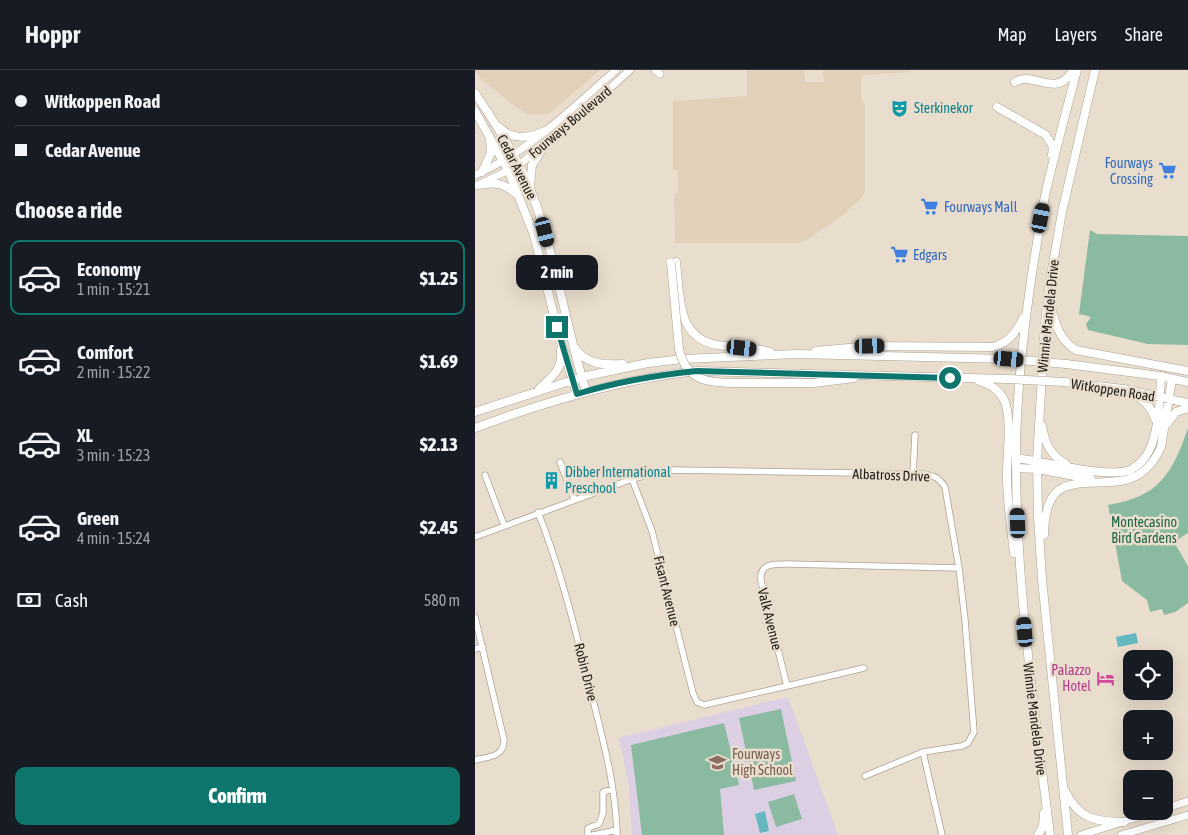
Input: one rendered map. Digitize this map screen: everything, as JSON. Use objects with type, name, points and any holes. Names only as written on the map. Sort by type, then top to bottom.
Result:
[{"type":"main road","points":[[1015,82],[1027,77],[1057,83],[1067,78],[1073,70]]},
{"type":"main road","name":"Winnie Mandela Drive","points":[[1050,835],[1026,650],[1020,581],[1016,468],[1018,400],[1027,310],[1047,184],[1077,70]]},
{"type":"main road","name":"Winnie Mandela Drive","points":[[1068,835],[1042,579],[1037,460],[1048,295],[1062,212],[1095,70]]},
{"type":"main road","name":"Cedar Avenue","points":[[475,93],[519,165],[533,195],[545,232],[586,391]]},
{"type":"main road","points":[[997,107],[1042,132],[1049,138],[1053,150],[1047,184]]},
{"type":"main road","name":"Cedar Avenue","points":[[475,112],[508,170],[535,235],[559,336],[577,394]]},
{"type":"main road","points":[[494,122],[505,132],[514,136],[527,137],[545,131]]},
{"type":"main road","points":[[478,174],[491,153],[490,137]]},
{"type":"main road","points":[[533,195],[530,185],[532,165],[547,142]]},
{"type":"main road","points":[[477,185],[491,182],[498,183],[520,196]]},
{"type":"main road","points":[[781,354],[711,343],[697,337],[685,323],[674,263],[679,349],[683,361],[691,373],[711,382],[738,383],[821,383],[860,376]]},
{"type":"main road","points":[[1048,295],[1059,333],[1064,341],[1076,350],[1083,353],[1188,371]]},
{"type":"main road","points":[[797,354],[870,346],[993,347],[1002,344],[1014,334],[1027,310]]},
{"type":"main road","points":[[538,390],[557,372],[561,365],[562,356],[559,336]]},
{"type":"main road","points":[[573,344],[580,354],[596,364],[648,363]]},
{"type":"main road","name":"Witkoppen Road","points":[[475,412],[573,379],[648,363],[708,357],[797,354],[1009,359],[1161,376],[1188,382]]},
{"type":"main road","name":"Witkoppen Road","points":[[475,428],[586,391],[671,374],[697,371],[1065,382],[1123,389],[1188,403]]},
{"type":"main road","points":[[1016,458],[1109,473],[1130,470],[1141,462],[1152,445],[1161,376]]},
{"type":"main road","points":[[950,378],[979,381],[988,384],[997,390],[1005,404],[1008,415],[1007,478],[1009,512],[1017,573],[1020,581]]},
{"type":"main road","points":[[1016,468],[1037,469],[1103,481],[1117,482],[1133,478],[1148,468],[1157,457],[1161,447],[1172,379]]},
{"type":"main road","points":[[1123,389],[1149,405],[1156,424]]},
{"type":"main road","points":[[1165,429],[1176,412],[1188,408]]},
{"type":"main road","points":[[1039,412],[1047,447],[1058,460],[1072,468]]},
{"type":"main road","points":[[1042,579],[1044,518],[1050,501],[1059,489],[1068,485],[1103,481]]},
{"type":"main road","points":[[1063,787],[1072,804],[1087,817],[1105,822],[1124,822]]},
{"type":"main road","points":[[1038,835],[1043,826],[1045,799]]},
{"type":"street","name":"Fourways Boulevard","points":[[478,174],[513,155],[545,131],[616,70]]},
{"type":"street","name":"Fourways Boulevard","points":[[477,185],[519,165],[630,70]]},
{"type":"street","points":[[913,474],[915,435]]},
{"type":"street","points":[[560,462],[574,499]]},
{"type":"street","name":"Albatross Drive","points":[[475,536],[632,479],[673,470],[913,474],[934,476],[940,479],[945,487],[959,568],[974,732],[968,743],[962,746],[923,752],[865,776]]},
{"type":"street","points":[[485,475],[504,525]]},
{"type":"street","name":"Fisant Avenue","points":[[632,479],[651,531],[696,700],[700,704],[708,705],[787,686]]},
{"type":"street","name":"Robin Drive","points":[[538,512],[566,590],[604,744],[617,832]]},
{"type":"street","name":"Valk Avenue","points":[[787,686],[761,581],[762,572],[767,566],[772,564],[788,564],[959,568]]},
{"type":"street","points":[[475,617],[502,723],[504,746],[496,756],[475,760]]},
{"type":"street","points":[[475,650],[483,647]]},
{"type":"street","points":[[787,686],[864,668]]},
{"type":"street","points":[[923,752],[942,834]]},
{"type":"street","points":[[589,835],[588,828],[599,824],[601,819],[603,792],[612,789]]},
{"type":"street","points":[[1173,806],[1188,801]]},
{"type":"street","points":[[1121,835],[1174,819],[1188,817]]},
{"type":"street","points":[[1081,835],[1130,820]]},
{"type":"street","points":[[593,835],[617,832]]},
{"type":"shaded area","points":[[475,70],[600,70],[549,114],[537,115],[527,114],[508,101],[482,80]]},
{"type":"shaded area","points":[[747,70],[804,70],[805,82],[824,82],[823,70],[911,70],[911,72],[861,75],[861,100],[865,104],[865,191],[863,196],[842,216],[800,243],[675,243],[674,193],[678,192],[678,170],[673,170],[673,101],[747,96]]},
{"type":"shaded area","name":"Fourways High School","points":[[788,697],[838,835],[632,835],[629,786],[619,738]]},
{"type":"green space","points":[[1090,230],[1097,234],[1188,236],[1188,345],[1148,344],[1088,330],[1086,324],[1091,317],[1079,314]]},
{"type":"green space","name":"Montecasino Bird Gardens","points":[[1188,428],[1188,533],[1174,542],[1188,566],[1188,603],[1175,612],[1164,615],[1162,609],[1150,612],[1147,600],[1122,581],[1108,505],[1140,496],[1161,481],[1176,458]]},
{"type":"green space","points":[[781,709],[796,781],[754,790],[739,718]]},
{"type":"green space","points":[[724,723],[739,785],[720,789],[724,835],[642,835],[631,745]]},
{"type":"green space","points":[[794,794],[802,819],[776,827],[768,802]]},
{"type":"water","points":[[1136,633],[1138,643],[1118,647],[1116,637]]},
{"type":"water","points":[[765,811],[769,831],[760,833],[755,814]]},
{"type":"place","name":"Sterkinekor","points":[[900,108]]},
{"type":"place","name":"Fourways Crossing","points":[[1167,171]]},
{"type":"place","name":"Fourways Mall","points":[[930,207]]},
{"type":"place","name":"Edgars","points":[[899,255]]},
{"type":"place","name":"Dibber International Preschool","points":[[551,480]]},
{"type":"place","name":"Palazzo Hotel","points":[[1105,678]]},
{"type":"place","name":"Fourways High School","points":[[718,762]]},
{"type":"route","points":[[557,327],[577,394],[625,382],[697,371],[950,378]]}]
